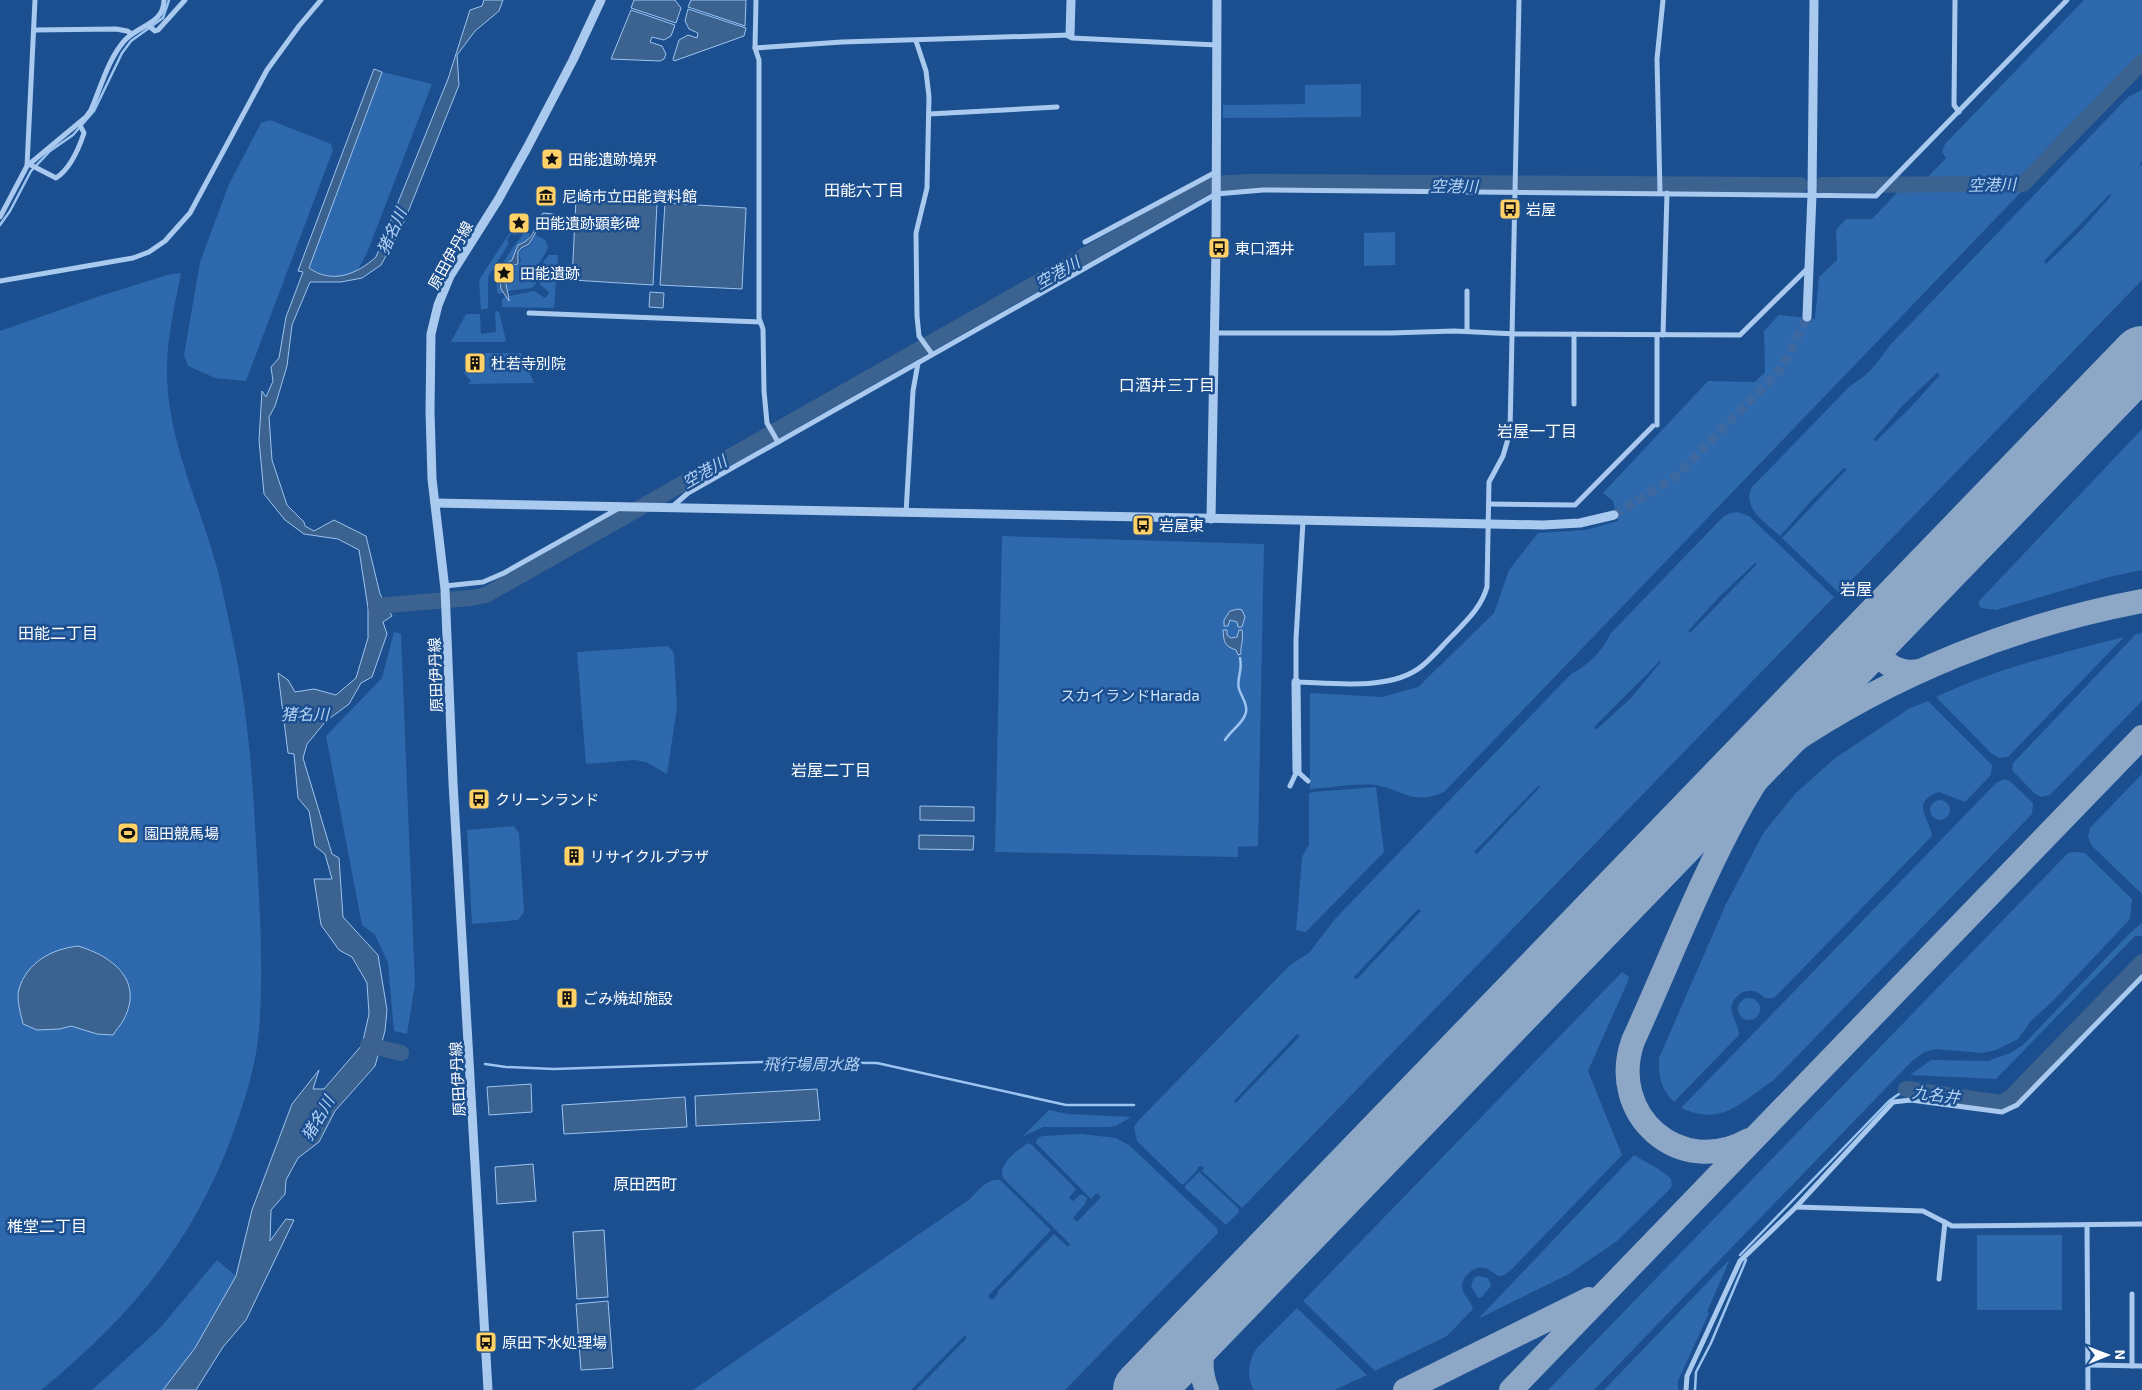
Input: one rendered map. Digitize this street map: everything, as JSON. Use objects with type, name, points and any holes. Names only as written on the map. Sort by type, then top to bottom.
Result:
[{"type":"street","points":[[28,165],[36,0]]},
{"type":"street","points":[[0,217],[28,165],[79,123],[91,110],[114,56],[132,34],[148,25],[160,15],[164,0]]},
{"type":"street","points":[[148,25],[155,31],[158,30],[184,0]]},
{"type":"street","points":[[0,281],[133,258],[149,252],[165,241],[190,213],[267,70],[299,26],[321,0]]},
{"type":"street","name":"原田伊丹線","points":[[488,1390],[453,783],[445,587],[435,503],[430,411],[431,334],[438,305],[450,276],[498,200],[527,148],[573,60],[601,0]]},
{"type":"street","points":[[756,0],[755,48],[759,60],[760,322],[768,426],[777,441]]},
{"type":"street","points":[[1070,35],[1071,0]]},
{"type":"street","points":[[1211,519],[1217,0]]},
{"type":"street","points":[[1296,682],[1384,682],[1396,679],[1422,667],[1477,609],[1485,595],[1487,587],[1489,482],[1503,456],[1510,432],[1519,0]]},
{"type":"street","points":[[1660,191],[1657,59],[1663,0]]},
{"type":"street","points":[[1807,318],[1812,195],[1814,0]]},
{"type":"street","points":[[1956,0],[1954,105],[1959,112]]},
{"type":"street","points":[[668,507],[688,493],[777,441],[918,363],[931,352],[1216,191],[1660,191],[1667,193],[1876,196],[2067,0]]},
{"type":"street","points":[[34,30],[116,29],[132,34]]},
{"type":"street","points":[[755,48],[842,42],[1070,35],[1072,38],[1217,45]]},
{"type":"street","points":[[916,41],[926,71],[930,97],[927,188],[916,234],[917,316],[919,336],[931,352]]},
{"type":"street","points":[[929,114],[1056,107]]},
{"type":"street","points":[[28,165],[56,178],[58,177],[67,167],[81,141],[84,133],[79,123]]},
{"type":"street","points":[[1085,242],[1216,175]]},
{"type":"street","points":[[1489,504],[1575,505],[1655,426],[1667,193]]},
{"type":"street","points":[[1214,333],[1467,331],[1740,335],[1810,266]]},
{"type":"street","points":[[1467,292],[1467,331]]},
{"type":"street","points":[[529,313],[760,322]]},
{"type":"street","points":[[1574,334],[1574,404]]},
{"type":"street","points":[[906,513],[913,391],[918,363]]},
{"type":"street","points":[[435,503],[1489,524],[1580,523],[1614,515]]},
{"type":"street","points":[[445,587],[483,582],[504,573],[622,507]]},
{"type":"street","points":[[1290,786],[1297,771],[1296,639],[1303,521]]},
{"type":"street","points":[[1297,771],[1308,781]]},
{"type":"street","points":[[1686,1390],[1687,1376],[1740,1260],[1796,1206],[1893,1102],[1911,1100],[2002,1112],[2018,1105],[2142,977]]},
{"type":"street","points":[[1796,1206],[1923,1211],[1952,1226],[2142,1224]]},
{"type":"street","points":[[1939,1280],[1944,1222]]},
{"type":"street","points":[[2087,1225],[2088,1390]]},
{"type":"street","points":[[2132,1294],[2132,1366]]},
{"type":"street","points":[[2088,1365],[2142,1366]]},
{"type":"green space","points":[[2084,0],[2142,0],[2142,63],[2026,187],[1444,792],[1424,798],[1409,796],[1376,785],[1310,789],[1310,693],[1382,697],[1418,687],[1494,613],[1509,570],[1538,533],[1585,530],[1618,521],[1613,501],[1603,493],[1708,381],[1755,382],[1765,372],[1764,331],[1779,315],[1815,319],[1819,277],[1837,260],[1836,230],[1846,219],[1872,219],[1910,179],[1926,179],[1946,158],[1942,152],[1945,144]]},
{"type":"green space","points":[[382,72],[432,84],[367,253],[361,264],[354,273],[349,275],[338,277],[325,274],[309,268]]},
{"type":"green space","points":[[1361,84],[1361,117],[1223,118],[1223,105],[1305,104],[1305,85]]},
{"type":"green space","points":[[2142,90],[2142,161],[2138,167],[2142,164],[2142,280],[1839,593],[1782,538],[1847,469],[1844,468],[1811,501],[1780,536],[1752,508],[1749,495],[1752,487],[1850,386],[1873,368],[1890,345],[2128,97]],"holes":[[[2110,194],[2111,196],[2082,229],[2046,264],[2044,261]],[[1937,373],[1940,375],[1908,410],[1876,441],[1873,440],[1904,404]]]},
{"type":"green space","points":[[270,120],[331,144],[333,150],[246,381],[215,378],[188,366],[184,355],[200,262],[229,184],[261,123]]},
{"type":"green space","points":[[514,226],[519,228],[515,235],[511,233],[507,240],[509,243],[488,277],[488,308],[481,310],[479,280]]},
{"type":"green space","points":[[1395,232],[1395,265],[1364,266],[1364,233]]},
{"type":"green space","points":[[524,233],[530,233],[529,238],[518,245],[512,259],[501,271],[498,283],[503,293],[498,294],[497,278],[500,270]]},
{"type":"green space","points":[[536,235],[545,240],[548,248],[537,269],[536,284],[531,288],[508,291],[506,279],[509,268],[519,265],[521,261],[519,252],[530,245]]},
{"type":"green space","points":[[549,255],[558,255],[554,308],[502,307],[504,297],[534,291],[545,298],[549,293],[540,284],[538,277],[542,264]]},
{"type":"green space","name":"園田競馬場","points":[[181,273],[168,345],[168,397],[179,451],[206,531],[221,584],[239,669],[246,717],[261,938],[261,996],[256,1054],[243,1104],[223,1158],[205,1197],[184,1234],[161,1268],[106,1331],[41,1390],[0,1390],[0,331],[97,297],[167,275]]},
{"type":"green space","points":[[495,311],[499,312],[506,340],[504,342],[451,342],[466,314],[480,314],[481,334],[496,332]]},
{"type":"green space","points":[[485,353],[521,353],[534,383],[468,384],[471,381],[463,372],[484,372]]},
{"type":"green space","points":[[2142,429],[2142,570],[2109,577],[1996,610],[1981,608],[1978,602]]},
{"type":"green space","points":[[1737,512],[1749,516],[1834,597],[1242,1208],[1202,1171],[1204,1168],[1202,1166],[1198,1167],[1184,1184],[1181,1184],[1137,1141],[1134,1127],[1138,1121],[1290,965],[1309,953],[1335,919],[1571,674],[1594,657],[1603,647],[1610,634],[1723,517]],"holes":[[[1755,563],[1757,564],[1690,633],[1688,631],[1719,597]],[[1660,661],[1661,662],[1631,698],[1596,730],[1594,727]],[[1538,786],[1540,787],[1477,854],[1474,852]],[[1418,909],[1421,911],[1357,979],[1353,978]],[[1297,1034],[1300,1036],[1236,1103],[1234,1101]]]},
{"type":"green space","name":"スカイランドHarada","points":[[1002,536],[1264,544],[1258,846],[1238,847],[1238,857],[995,852]]},
{"type":"green space","points":[[394,632],[401,634],[415,984],[407,1034],[394,1031],[388,963],[375,935],[362,925],[326,736],[382,678]]},
{"type":"green space","points":[[2142,633],[2142,701],[2050,795],[2041,797],[2034,793],[2012,770],[2013,763],[2136,634]]},
{"type":"green space","points":[[2124,637],[2008,757],[1999,758],[1992,754],[1936,697],[2005,670]]},
{"type":"green space","points":[[668,646],[674,653],[677,707],[667,774],[646,762],[635,760],[586,764],[577,652]]},
{"type":"green space","points":[[1928,701],[1992,765],[1991,775],[1965,802],[1939,792],[1930,796],[1925,801],[1924,811],[1932,836],[1774,998],[1765,998],[1757,992],[1747,991],[1740,994],[1734,1000],[1731,1009],[1739,1035],[1674,1102],[1661,1082],[1659,1058],[1726,904],[1764,832],[1796,793],[1834,759],[1910,708]]},
{"type":"green space","points":[[2142,774],[2142,894],[2092,846],[2088,837],[2090,828]]},
{"type":"green space","points":[[2004,779],[2010,781],[2033,803],[2032,814],[1774,1080],[1741,1104],[1720,1113],[1708,1115],[1681,1108],[1996,783]]},
{"type":"green space","points":[[1376,787],[1384,852],[1306,932],[1296,930],[1302,857],[1309,845],[1309,794],[1312,792]]},
{"type":"green space","points":[[1936,800],[1944,800],[1950,806],[1950,814],[1944,820],[1936,820],[1930,814],[1930,806]]},
{"type":"green space","points":[[514,826],[519,833],[524,912],[518,920],[472,924],[467,830]]},
{"type":"green space","points":[[2068,853],[2085,853],[2132,899],[2130,919],[2054,1000],[2031,1021],[2018,1039],[1996,1050],[1982,1053],[1936,1049],[1925,1052],[1913,1060],[1594,1390],[1548,1390]]},
{"type":"green space","points":[[2142,923],[2142,936],[2135,936],[1996,1079],[1910,1075],[1931,1060],[1988,1061],[2010,1053],[2023,1045],[2131,932]]},
{"type":"green space","points":[[1622,972],[1629,977],[1628,981],[1588,1071],[1622,1155],[1510,1271],[1500,1276],[1482,1267],[1468,1274],[1463,1280],[1462,1288],[1473,1309],[1447,1336],[1375,1371],[1303,1301]]},
{"type":"green space","points":[[1749,998],[1759,1005],[1760,1009],[1753,1019],[1749,1020],[1739,1013],[1738,1009],[1745,999]]},
{"type":"green space","points":[[1049,1110],[1067,1114],[1131,1117],[1116,1126],[1043,1127],[1022,1137]]},
{"type":"green space","points":[[1082,1134],[1116,1138],[1129,1145],[1217,1228],[1218,1233],[1065,1390],[916,1390],[967,1338],[965,1335],[911,1390],[693,1390],[970,1199],[987,1183],[1000,1180],[1051,1230],[988,1296],[992,1300],[998,1294],[998,1291],[1054,1234],[1068,1247],[1070,1244],[1004,1179],[1002,1174],[1005,1164],[1028,1143],[1032,1145],[1076,1189],[1069,1198],[1073,1201],[1080,1195],[1083,1195],[1087,1198],[1085,1204],[1073,1218],[1077,1222],[1101,1197],[1097,1193],[1091,1199],[1036,1143],[1037,1139],[1042,1136]]},
{"type":"green space","points":[[1634,1155],[1659,1169],[1671,1179],[1672,1186],[1669,1190],[1617,1241],[1569,1274],[1478,1319]]},
{"type":"green space","points":[[1199,1172],[1238,1208],[1239,1212],[1226,1225],[1185,1188]]},
{"type":"green space","points":[[1977,1235],[2062,1235],[2062,1310],[1977,1310]]},
{"type":"green space","points":[[1730,1259],[1707,1312],[1709,1313],[1678,1381],[1678,1390],[1604,1390]]},
{"type":"green space","points":[[217,1260],[236,1276],[195,1348],[163,1390],[92,1390],[159,1329]]},
{"type":"green space","points":[[1478,1276],[1488,1278],[1491,1286],[1482,1297],[1478,1298],[1471,1286],[1474,1278]]},
{"type":"green space","points":[[1297,1308],[1367,1375],[1334,1390],[1254,1390],[1249,1375],[1253,1354]]},
{"type":"water","name":"猪名川","points":[[484,0],[503,0],[499,11],[475,31],[457,55],[459,85],[402,227],[381,265],[362,278],[341,282],[310,282],[292,325],[287,366],[275,406],[269,417],[272,460],[287,505],[304,522],[305,526],[314,531],[334,520],[366,536],[380,594],[392,616],[383,622],[387,634],[372,677],[361,683],[349,704],[326,721],[307,744],[303,758],[332,854],[339,858],[343,917],[378,955],[387,1010],[385,1031],[375,1066],[335,1111],[319,1142],[298,1158],[286,1180],[285,1194],[271,1210],[270,1241],[286,1219],[294,1220],[246,1320],[223,1347],[196,1390],[163,1390],[195,1348],[236,1276],[252,1210],[292,1104],[319,1070],[313,1089],[324,1089],[362,1045],[369,1014],[367,983],[352,957],[339,950],[321,925],[314,879],[332,879],[325,854],[315,846],[309,811],[298,798],[294,754],[288,753],[278,673],[288,680],[295,692],[314,689],[336,695],[356,678],[368,638],[368,608],[359,550],[338,539],[304,534],[285,520],[264,494],[259,440],[262,391],[266,397],[273,381],[271,367],[279,358],[286,317],[303,272],[298,271],[374,69],[382,72],[309,268],[326,276],[352,273],[376,257],[448,79],[470,10],[482,6]]},
{"type":"water","points":[[634,0],[675,0],[681,8],[676,23],[631,8]]},
{"type":"water","points":[[691,0],[746,0],[745,26],[688,7]]},
{"type":"water","points":[[688,9],[746,28],[744,36],[674,61],[679,40],[688,35],[697,38],[698,33],[689,29],[685,21]]},
{"type":"water","points":[[631,10],[675,25],[671,36],[664,40],[652,37],[650,42],[662,46],[666,54],[664,59],[660,61],[611,59]]},
{"type":"water","points":[[576,198],[657,203],[653,285],[572,280]]},
{"type":"water","points":[[665,203],[746,208],[742,289],[660,285]]},
{"type":"water","points":[[543,213],[554,214],[555,226],[539,227],[529,244],[518,252],[518,264],[507,267],[505,281],[509,301],[501,289],[499,277],[506,264],[512,260],[518,245],[529,239],[532,235]]},
{"type":"water","points":[[650,292],[664,293],[663,308],[649,307]]},
{"type":"water","points":[[1242,610],[1245,617],[1242,627],[1238,627],[1237,622],[1230,620],[1228,626],[1224,626],[1224,620],[1230,611]]},
{"type":"water","points":[[1223,630],[1227,630],[1227,635],[1231,638],[1237,637],[1239,630],[1242,630],[1241,654],[1238,655],[1236,650],[1229,647],[1224,641]]},
{"type":"water","points":[[920,806],[974,807],[974,821],[920,820]]},
{"type":"water","points":[[919,835],[974,836],[973,850],[919,849]]},
{"type":"water","points":[[78,946],[91,950],[113,963],[127,981],[130,993],[129,1005],[124,1019],[113,1035],[97,1034],[71,1026],[60,1029],[37,1030],[23,1024],[18,993],[28,971],[34,964],[50,954]]},
{"type":"water","points":[[531,1084],[532,1112],[489,1115],[487,1087]]},
{"type":"water","points":[[817,1089],[820,1120],[696,1126],[695,1096]]},
{"type":"water","points":[[685,1097],[687,1127],[564,1134],[562,1105]]},
{"type":"water","points":[[533,1164],[536,1201],[497,1204],[495,1167]]},
{"type":"water","points":[[604,1230],[608,1297],[577,1299],[573,1232]]},
{"type":"water","points":[[608,1301],[613,1368],[581,1370],[576,1304]]},
{"type":"waterway","points":[[0,225],[10,211],[31,171],[50,151],[73,135],[94,111],[122,53],[131,41],[163,18],[169,0]]},
{"type":"waterway","name":"空港川","points":[[1822,185],[2023,184],[2142,62]]},
{"type":"waterway","name":"空港川","points":[[376,606],[486,595],[1211,184],[1251,182],[1800,185]]},
{"type":"waterway","points":[[1225,740],[1243,720],[1246,712],[1245,703],[1238,685],[1241,667],[1240,658]]},
{"type":"waterway","name":"九名井","points":[[1906,1089],[2001,1103],[2010,1098],[2142,962]]},
{"type":"waterway","name":"飛行場周水路","points":[[368,1045],[401,1053]]},
{"type":"waterway","name":"飛行場周水路","points":[[485,1064],[554,1069],[762,1062],[877,1063],[1066,1105],[1134,1105]]},
{"type":"waterway","name":"九名井","points":[[1740,1255],[1889,1101],[1906,1089]]},
{"type":"waterway","name":"九名井","points":[[1695,1390],[1696,1372],[1711,1343],[1746,1260]]},
{"type":"taxiway","points":[[2125,374],[2142,359]]},
{"type":"taxiway","points":[[1785,747],[1868,697],[1911,675],[1956,656],[2001,638],[2048,624],[2142,601]]},
{"type":"taxiway","points":[[1872,635],[1874,644],[1888,664],[1894,668],[1910,672],[1919,671]]},
{"type":"taxiway","points":[[1749,1140],[1723,1150],[1698,1151],[1675,1145],[1655,1133],[1640,1115],[1630,1093],[1628,1068],[1633,1041],[1699,890],[1743,803],[1791,730],[1846,662]]},
{"type":"taxiway","points":[[1511,1390],[2142,737]]},
{"type":"taxiway","points":[[1678,836],[1758,767]]},
{"type":"taxiway","points":[[1405,1390],[1589,1299]]},
{"type":"taxiway","points":[[1207,1390],[1203,1379],[1203,1346],[1216,1316],[1223,1307]]},
{"type":"runway","points":[[1143,1390],[2142,356]]},
{"type":"tunnel","points":[[1614,515],[1675,477],[1782,368],[1807,317]]},
{"type":"place","name":"田能遺跡境界","points":[[552,159]]},
{"type":"place","name":"尼崎市立田能資料館","points":[[546,196]]},
{"type":"place","name":"岩屋","points":[[1510,209]]},
{"type":"place","name":"田能遺跡顕彰碑","points":[[519,223]]},
{"type":"place","name":"東口酒井","points":[[1219,248]]},
{"type":"place","name":"田能遺跡","points":[[504,273]]},
{"type":"place","name":"杜若寺別院","points":[[475,363]]},
{"type":"place","name":"岩屋東","points":[[1143,525]]},
{"type":"place","name":"クリーンランド","points":[[479,799]]},
{"type":"place","name":"園田競馬場","points":[[128,833]]},
{"type":"place","name":"リサイクルプラザ","points":[[574,856]]},
{"type":"place","name":"ごみ焼却施設","points":[[567,998]]},
{"type":"place","name":"原田下水処理場","points":[[486,1342]]},
{"type":"district","name":"田能六丁目","points":[[864,189]]},
{"type":"district","name":"口酒井三丁目","points":[[1167,384]]},
{"type":"district","name":"岩屋一丁目","points":[[1537,430]]},
{"type":"district","name":"岩屋","points":[[1856,588]]},
{"type":"district","name":"田能二丁目","points":[[58,632]]},
{"type":"district","name":"岩屋二丁目","points":[[831,769]]},
{"type":"district","name":"原田西町","points":[[645,1183]]},
{"type":"district","name":"椎堂二丁目","points":[[47,1225]]}]
